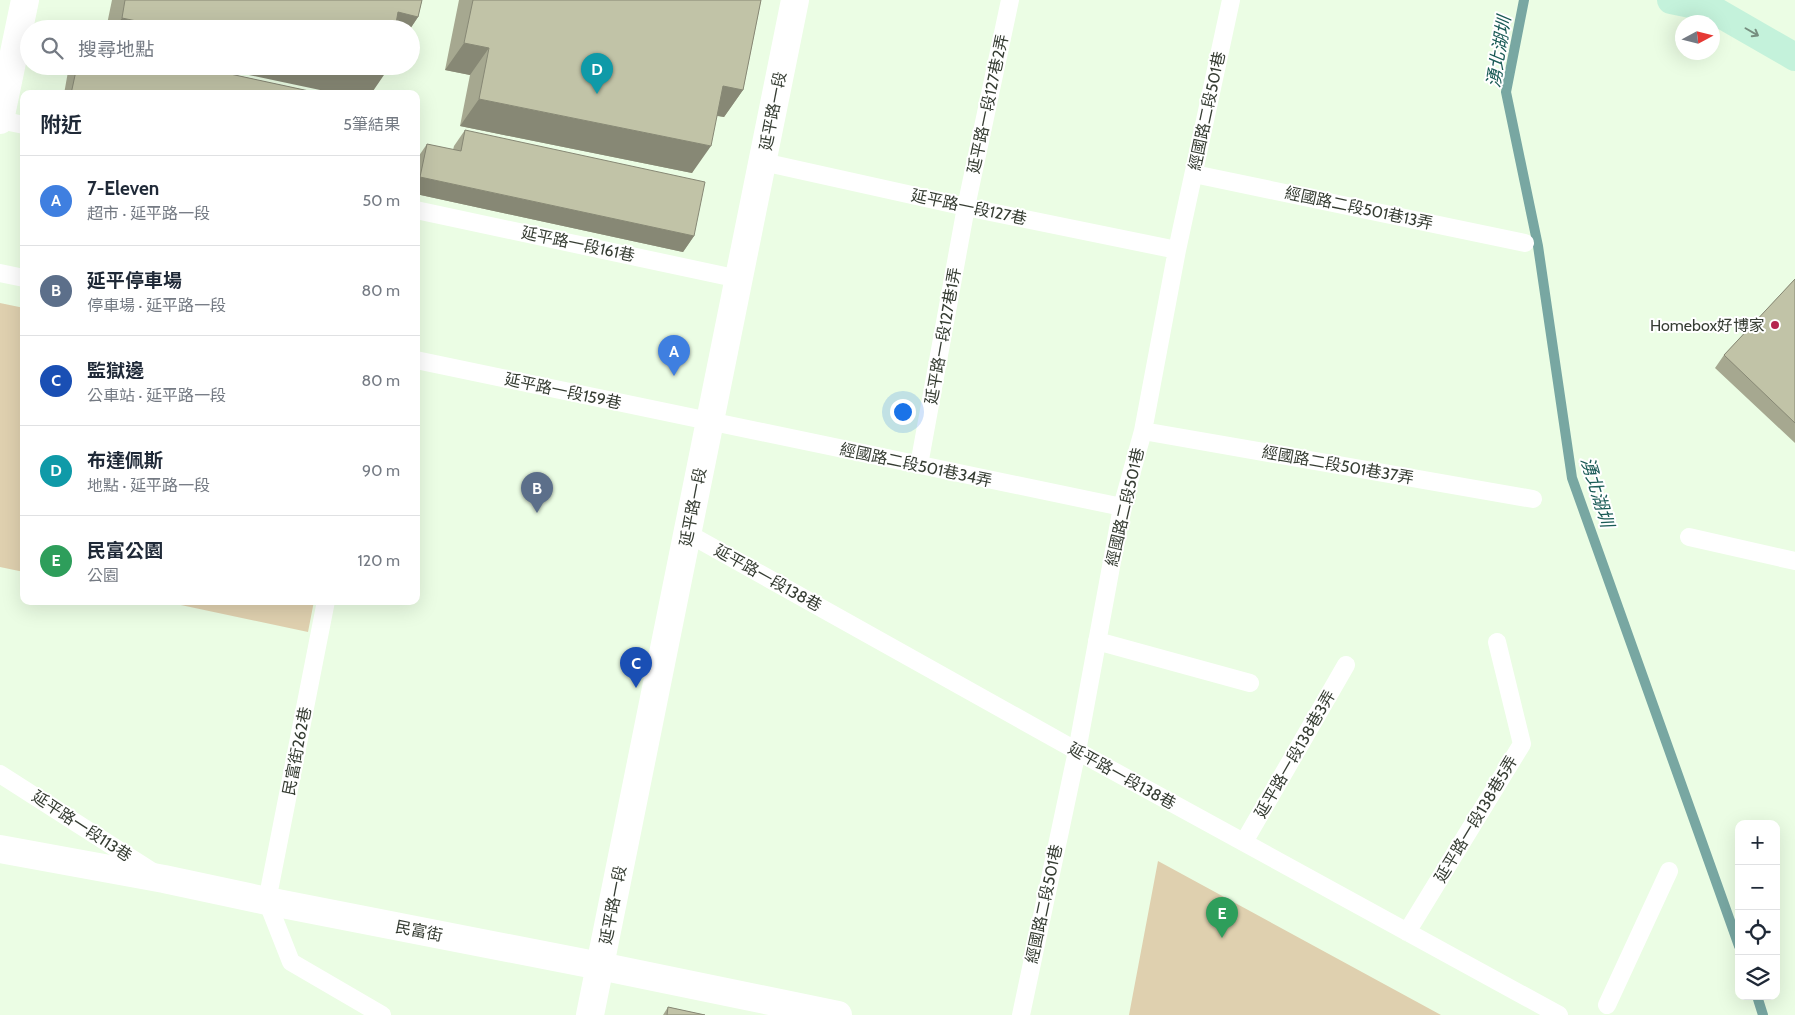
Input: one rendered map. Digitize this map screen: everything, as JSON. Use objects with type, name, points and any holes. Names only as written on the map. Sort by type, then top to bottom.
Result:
[{"type":"main road","points":[[1671,0],[1715,3],[1795,57]]},
{"type":"street","points":[[21,20],[25,0]]},
{"type":"street","name":"延平路一段","points":[[590,1015],[795,0]]},
{"type":"street","points":[[0,120],[20,24]]},
{"type":"street","name":"民富街","points":[[0,849],[164,879],[838,1015]]},
{"type":"lane","name":"延平路一段127巷2弄","points":[[966,207],[1010,0]]},
{"type":"lane","name":"經國路二段501巷","points":[[1021,1015],[1076,751],[1122,507],[1143,431],[1177,250],[1231,0]]},
{"type":"lane","points":[[0,120],[20,125]]},
{"type":"lane","name":"延平路一段127巷","points":[[762,162],[966,207],[1177,250]]},
{"type":"lane","name":"經國路二段501巷13弄","points":[[1194,174],[1525,243]]},
{"type":"lane","name":"延平路一段127巷1弄","points":[[919,465],[966,207]]},
{"type":"lane","name":"延平路一段161巷","points":[[420,211],[739,279]]},
{"type":"lane","points":[[0,274],[20,277]]},
{"type":"lane","name":"延平路一段159巷","points":[[420,361],[710,422]]},
{"type":"lane","name":"經國路二段501巷34弄","points":[[710,422],[1122,507]]},
{"type":"lane","name":"經國路二段501巷37弄","points":[[1143,431],[1533,499]]},
{"type":"lane","name":"延平路一段138巷","points":[[687,532],[1076,751],[1559,1015]]},
{"type":"lane","points":[[1689,537],[1795,561]]},
{"type":"lane","name":"民富街262巷","points":[[267,901],[325,605]]},
{"type":"lane","points":[[1097,641],[1250,683]]},
{"type":"lane","name":"延平路一段138巷5弄","points":[[1407,932],[1522,744],[1497,642]]},
{"type":"lane","name":"延平路一段138巷3弄","points":[[1244,842],[1346,665]]},
{"type":"lane","name":"延平路一段113巷","points":[[0,774],[164,879]]},
{"type":"lane","points":[[1608,1012],[1669,871]]},
{"type":"lane","points":[[267,901],[291,962],[382,1015]]},
{"type":"shaded area","points":[[0,303],[20,307],[20,571],[0,567]]},
{"type":"shaded area","points":[[181,605],[313,605],[308,632]]},
{"type":"shaded area","points":[[1158,861],[1441,1015],[1129,1015]]},
{"type":"building","points":[[125,0],[422,0],[418,17],[398,12],[397,20],[132,20],[122,18]]},
{"type":"building","points":[[473,0],[761,0],[743,90],[723,86],[711,146],[479,99],[489,48],[464,43]]},
{"type":"building","points":[[75,75],[235,75],[304,90],[72,90]]},
{"type":"building","points":[[465,130],[705,182],[694,236],[420,177],[427,144],[461,151]]},
{"type":"building","name":"Homebox好博家","points":[[1795,279],[1795,423],[1724,355]]},
{"type":"building","points":[[668,1007],[705,1015],[667,1015]]},
{"type":"waterway","name":"湧北湖圳","points":[[1524,0],[1506,92],[1538,246],[1572,478],[1735,935]]},
{"type":"waterway","name":"湧北湖圳","points":[[1758,1000],[1763,1015]]},
{"type":"place","name":"布達佩斯","points":[[597,94]]},
{"type":"place","name":"Homebox好博家","points":[[1775,325]]},
{"type":"place","name":"7-Eleven","points":[[674,376]]},
{"type":"place","name":"延平停車場","points":[[537,513]]},
{"type":"place","name":"監獄邊","points":[[636,688]]},
{"type":"place","name":"民富公園","points":[[1222,938]]}]
